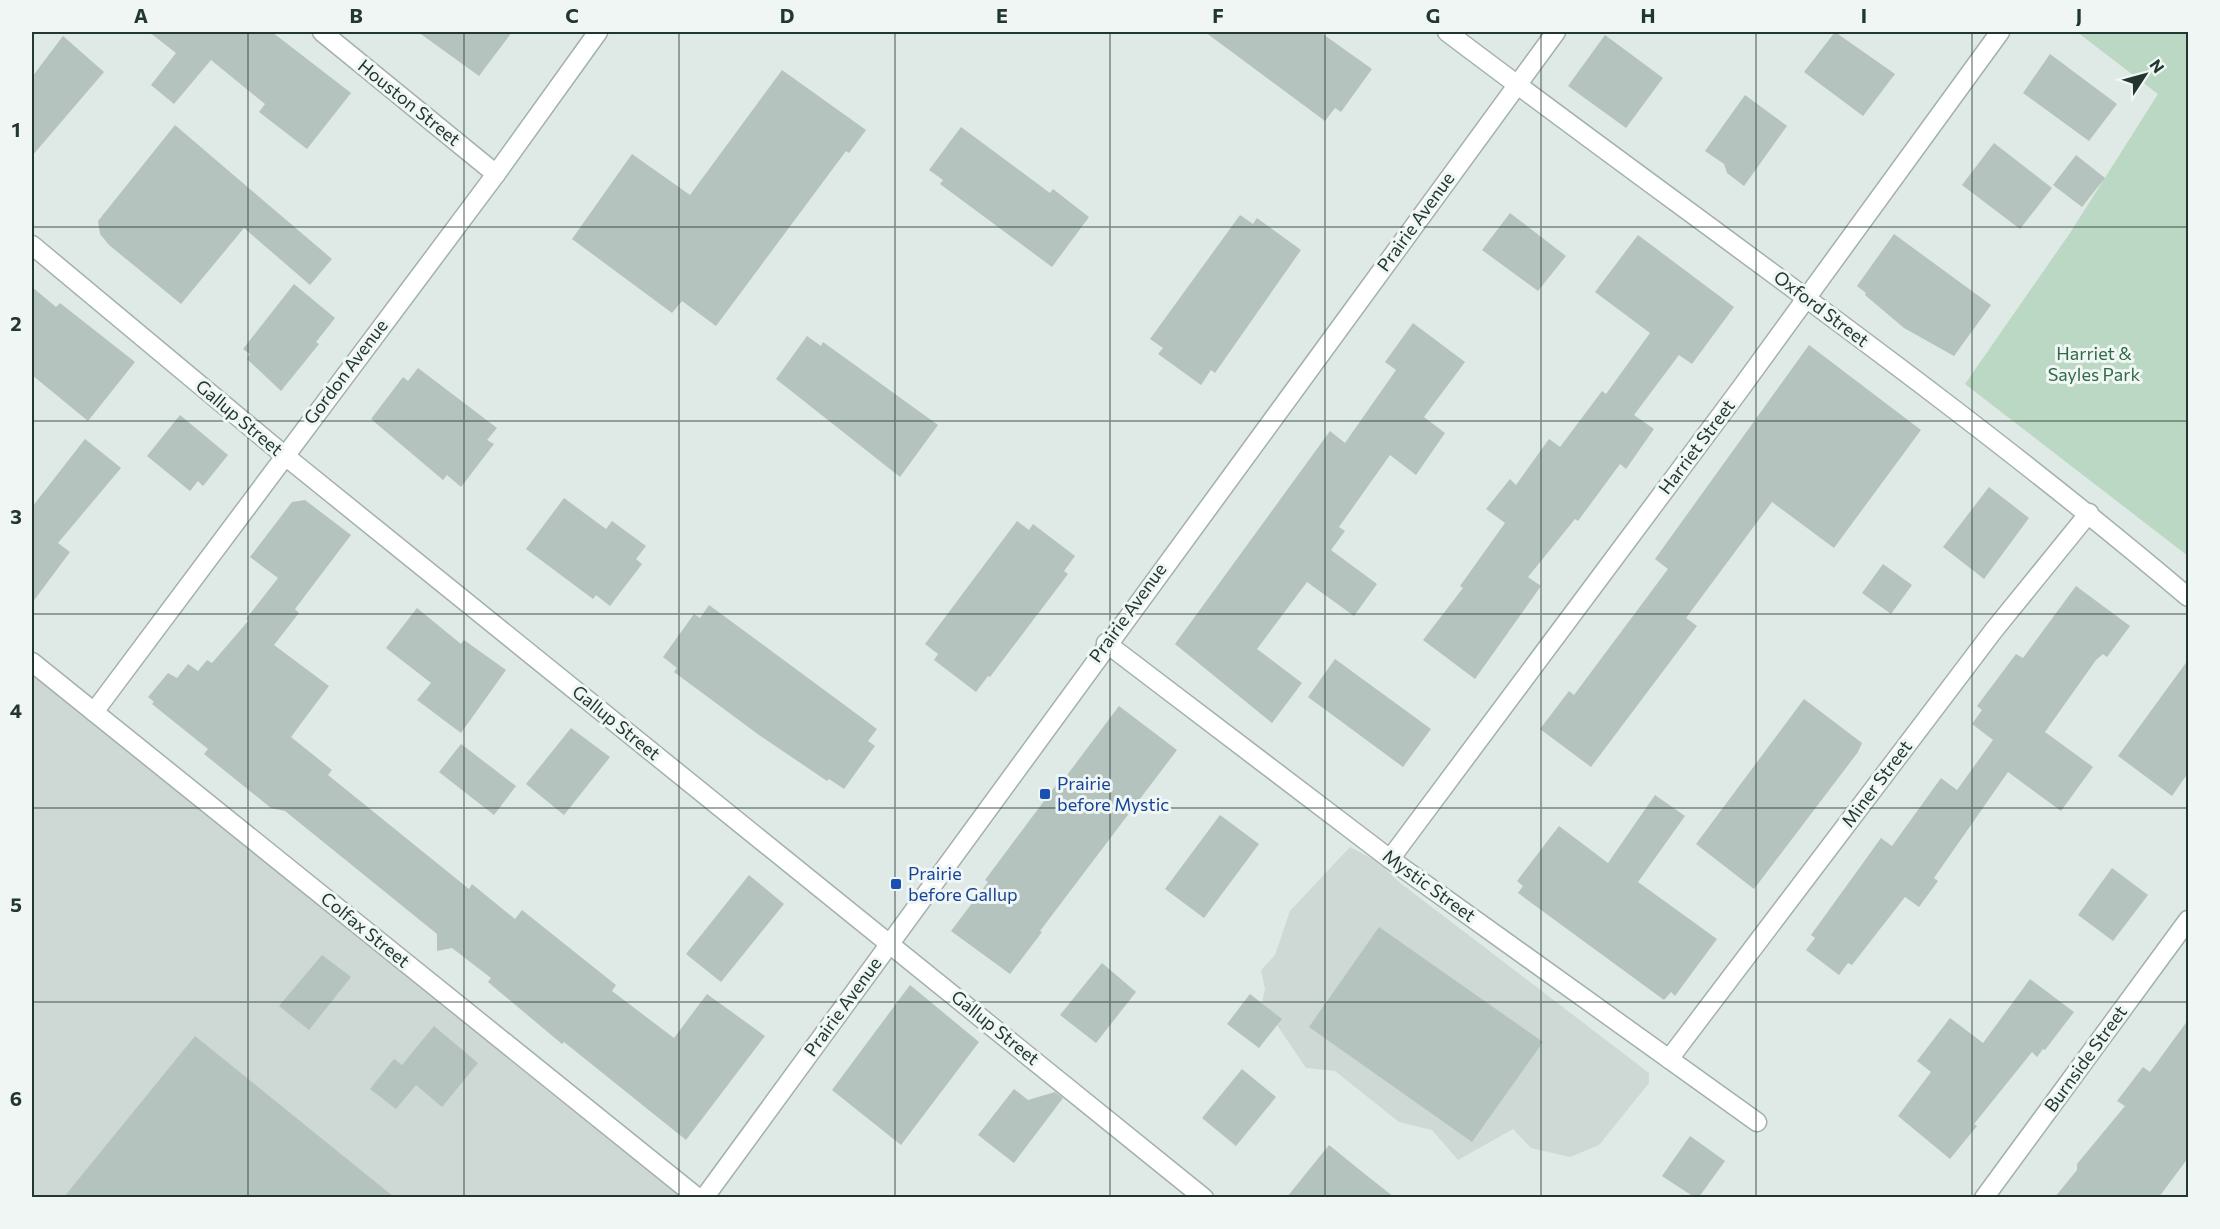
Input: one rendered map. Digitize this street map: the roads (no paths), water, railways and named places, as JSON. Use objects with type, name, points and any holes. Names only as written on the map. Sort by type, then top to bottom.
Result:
[{"type":"street","name":"Houston Street","points":[[325,32],[496,174]]},
{"type":"street","name":"Gordon Avenue","points":[[94,712],[496,174],[598,32]]},
{"type":"street","name":"Oxford Street","points":[[1447,32],[1807,298],[2089,513],[2188,597]]},
{"type":"street","name":"Prairie Avenue","points":[[704,1197],[890,944],[1106,643],[1556,32]]},
{"type":"street","name":"Harriet Street","points":[[1390,859],[1807,298],[2000,32]]},
{"type":"street","name":"Gallup Street","points":[[32,245],[284,455],[1204,1197]]},
{"type":"street","name":"Miner Street","points":[[1669,1059],[1994,630],[2089,513]]},
{"type":"street","name":"Mystic Street","points":[[1106,643],[1390,859],[1757,1122]]},
{"type":"street","name":"Colfax Street","points":[[32,662],[698,1197]]},
{"type":"street","name":"Burnside Street","points":[[1984,1197],[2188,920]]},
{"type":"place","name":"Prairie before Mystic","points":[[1045,794]]},
{"type":"place","name":"Prairie before Gallup","points":[[896,884]]},
{"type":"park label","name":"Harriet & Sayles Park","points":[[2094,364]]}]
